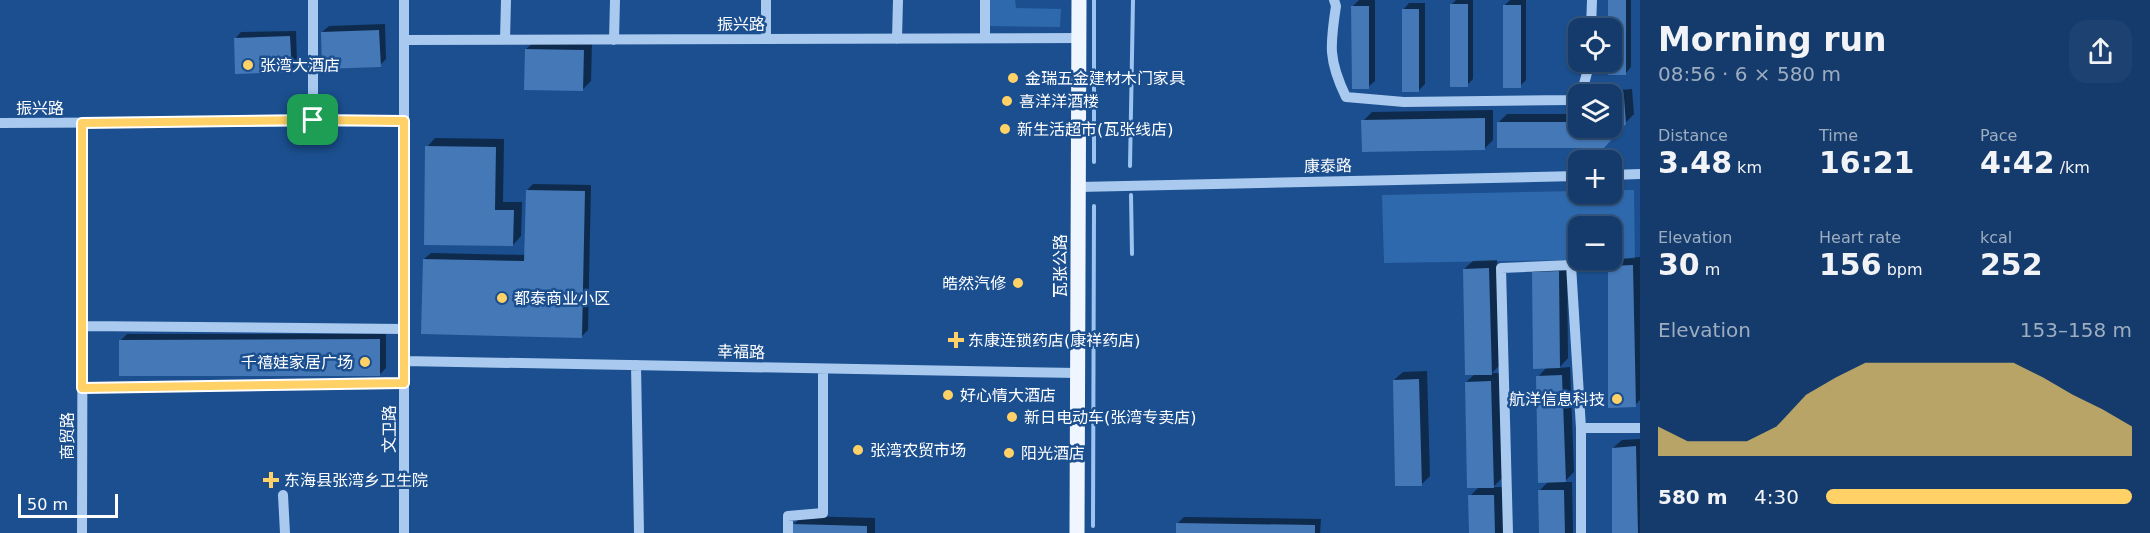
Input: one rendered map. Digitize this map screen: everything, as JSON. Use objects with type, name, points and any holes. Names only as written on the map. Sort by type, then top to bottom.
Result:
[{"type":"main road","name":"瓦张公路","points":[[1077,533],[1079,0]]},
{"type":"street","points":[[313,0],[313,120]]},
{"type":"street","name":"文卫路","points":[[404,0],[404,533]]},
{"type":"street","points":[[505,40],[506,0]]},
{"type":"street","points":[[614,40],[615,0]]},
{"type":"street","points":[[765,39],[766,0]]},
{"type":"street","points":[[897,39],[898,0]]},
{"type":"street","points":[[985,0],[985,38]]},
{"type":"street","points":[[1334,0],[1336,6],[1330,45],[1335,70],[1346,97],[1404,102],[1569,100],[1582,91],[1587,72]]},
{"type":"street","points":[[1591,18],[1592,0]]},
{"type":"street","name":"振兴路","points":[[404,40],[1079,38]]},
{"type":"street","name":"振兴路","points":[[0,123],[404,121]]},
{"type":"street","name":"商贸路","points":[[82,123],[82,533]]},
{"type":"street","points":[[1622,175],[1640,174]]},
{"type":"street","name":"康泰路","points":[[1079,187],[1568,176]]},
{"type":"street","points":[[1508,533],[1501,268],[1571,265],[1581,428],[1581,533]]},
{"type":"street","points":[[82,326],[404,329]]},
{"type":"street","name":"幸福路","points":[[404,361],[1078,373]]},
{"type":"street","points":[[636,365],[639,533]]},
{"type":"street","points":[[788,533],[788,516],[823,513],[823,369]]},
{"type":"street","points":[[82,388],[404,383]]},
{"type":"street","points":[[1581,428],[1640,428]]},
{"type":"street","points":[[283,495],[285,533]]},
{"type":"shaded area","points":[[989,0],[1015,0],[1016,8],[1061,9],[1060,27],[988,26]]},
{"type":"shaded area","points":[[1622,190],[1634,190],[1635,259],[1622,259],[1622,216],[1568,216],[1568,260],[1384,263],[1382,195],[1568,191],[1568,204],[1622,204]]},
{"type":"building","points":[[1608,0],[1626,0],[1626,75],[1608,75],[1608,72],[1622,72],[1622,18],[1608,18]]},
{"type":"building","points":[[1450,4],[1468,4],[1468,87],[1450,87]]},
{"type":"building","points":[[1503,5],[1521,5],[1521,88],[1503,88]]},
{"type":"building","points":[[1351,6],[1369,6],[1369,89],[1352,89]]},
{"type":"building","points":[[1402,9],[1419,9],[1419,92],[1402,92]]},
{"type":"building","points":[[379,30],[381,67],[322,69],[321,32]]},
{"type":"building","points":[[290,36],[292,72],[235,74],[234,38]]},
{"type":"building","points":[[525,49],[584,50],[583,91],[524,90]]},
{"type":"building","points":[[1622,97],[1624,97],[1626,124],[1622,128]]},
{"type":"building","points":[[1485,118],[1485,150],[1362,152],[1361,120]]},
{"type":"building","points":[[1497,122],[1568,122],[1568,138],[1613,138],[1604,148],[1497,148]]},
{"type":"building","points":[[425,146],[496,147],[495,210],[514,210],[513,246],[424,245]]},
{"type":"building","name":"都泰商业小区","points":[[526,190],[585,191],[582,338],[421,334],[423,259],[524,261]]},
{"type":"building","points":[[1622,265],[1633,265],[1636,407],[1608,408],[1608,270],[1622,270]]},
{"type":"building","points":[[1489,268],[1492,375],[1465,375],[1463,269]]},
{"type":"building","points":[[1559,271],[1560,368],[1533,369],[1532,272]]},
{"type":"building","points":[[380,339],[380,376],[119,376],[119,340]]},
{"type":"building","points":[[1562,375],[1566,482],[1538,483],[1536,376]]},
{"type":"building","points":[[1419,379],[1422,486],[1395,486],[1393,380]]},
{"type":"building","points":[[1491,381],[1494,488],[1467,488],[1465,382]]},
{"type":"building","points":[[1636,446],[1638,533],[1612,533],[1612,448]]},
{"type":"building","points":[[1538,490],[1564,490],[1565,533],[1539,533]]},
{"type":"building","points":[[1468,495],[1494,495],[1495,533],[1469,533]]},
{"type":"building","points":[[1176,523],[1315,525],[1315,533],[1176,533]]},
{"type":"building","points":[[792,524],[867,526],[867,533],[791,533]]},
{"type":"waterway","points":[[1094,0],[1094,162]]},
{"type":"waterway","points":[[1130,166],[1133,0]]},
{"type":"waterway","points":[[1131,195],[1132,254]]},
{"type":"waterway","points":[[1093,526],[1094,206]]},
{"type":"place","name":"张湾大酒店","points":[[248,65]]},
{"type":"place","name":"金瑞五金建材木门家具","points":[[1013,78]]},
{"type":"place","name":"喜洋洋酒楼","points":[[1007,101]]},
{"type":"place","name":"新生活超市(瓦张线店)","points":[[1005,129]]},
{"type":"place","name":"皓然汽修","points":[[1018,283]]},
{"type":"place","name":"都泰商业小区","points":[[502,298]]},
{"type":"place","name":"东康连锁药店(康祥药店)","points":[[956,340]]},
{"type":"place","name":"千禧娃家居广场","points":[[365,362]]},
{"type":"place","name":"好心情大酒店","points":[[948,395]]},
{"type":"place","name":"航洋信息科技","points":[[1617,399]]},
{"type":"place","name":"新日电动车(张湾专卖店)","points":[[1012,417]]},
{"type":"place","name":"张湾农贸市场","points":[[858,450]]},
{"type":"place","name":"阳光酒店","points":[[1009,453]]},
{"type":"place","name":"东海县张湾乡卫生院","points":[[271,480]]},
{"type":"route","points":[[313,120],[404,121],[404,383],[82,388],[82,123],[313,120]]}]
